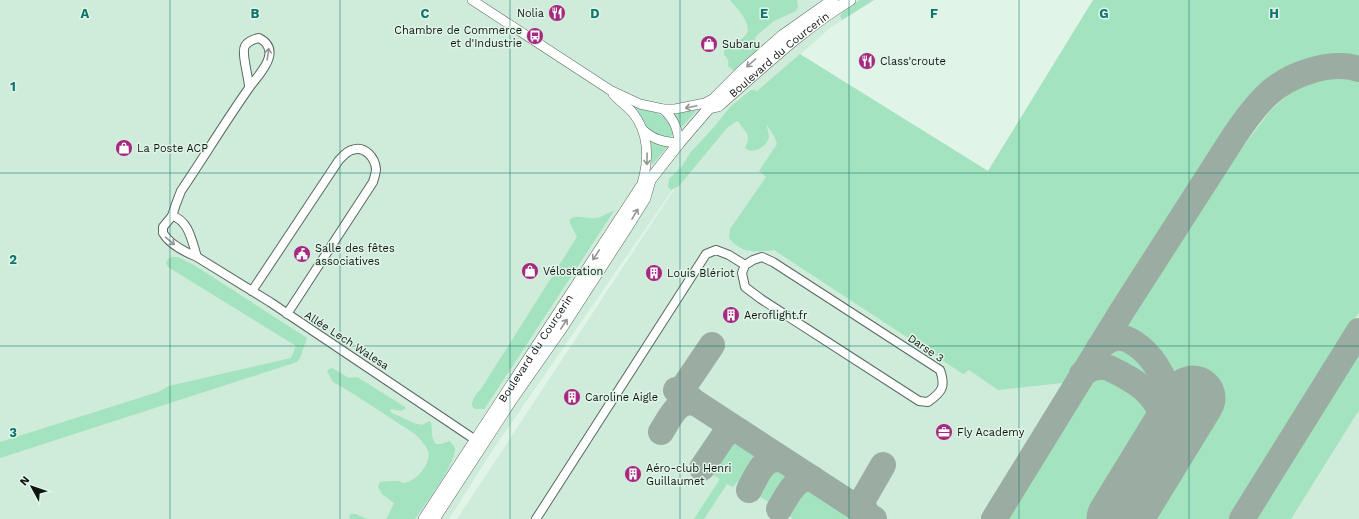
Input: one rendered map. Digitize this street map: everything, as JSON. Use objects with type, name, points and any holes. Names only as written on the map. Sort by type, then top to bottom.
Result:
[{"type":"main road","name":"Boulevard du Courcerin","points":[[434,519],[479,442],[641,187],[650,180],[709,108],[716,97],[770,46],[828,4],[850,0]]},
{"type":"main road","name":"Boulevard du Courcerin","points":[[709,108],[718,106],[785,47],[828,4]]},
{"type":"main road","name":"Boulevard du Courcerin","points":[[424,519],[512,399],[563,326],[645,198],[650,180]]},
{"type":"street","points":[[472,0],[610,90],[640,104],[663,110],[695,106],[716,97]]},
{"type":"street","name":"Allée Lech Walesa","points":[[249,87],[244,51],[246,45],[252,39],[259,38],[265,41],[269,48],[269,58],[263,70],[249,87],[181,191],[172,216],[163,227],[163,233],[166,238],[188,253],[252,291],[479,442]]},
{"type":"street","points":[[610,90],[633,114],[643,130],[651,137],[658,140],[679,143],[678,133],[674,122],[663,110]]},
{"type":"street","points":[[641,187],[646,174],[647,164],[646,142],[643,130]]},
{"type":"street","points":[[252,291],[339,160],[351,150],[364,150],[370,154],[376,168],[372,182],[287,314]]},
{"type":"street","points":[[172,216],[183,221],[188,230],[197,257]]},
{"type":"street","points":[[536,519],[706,254],[716,250],[729,255],[745,265]]},
{"type":"street","name":"Darse 3","points":[[762,257],[773,262],[940,370],[944,380],[942,389],[928,402],[919,401],[761,299],[745,287],[742,273],[745,265],[762,257]]},
{"type":"shaded area","points":[[0,0],[874,0],[830,28],[800,55],[988,171],[1093,0],[1359,0],[1359,519],[457,519],[702,147],[492,451],[449,519],[0,519]]},
{"type":"green space","points":[[730,0],[797,0],[798,7],[796,11],[774,21],[756,36],[755,40],[759,48],[734,71],[728,66],[728,60],[724,55],[724,51],[745,36],[748,27],[744,17]]},
{"type":"green space","points":[[860,0],[874,0],[842,20],[840,16],[843,11]]},
{"type":"green space","points":[[1093,0],[1359,0],[1359,56],[1333,56],[1312,58],[1302,61],[1280,71],[1261,84],[1249,95],[1220,137],[1071,382],[998,390],[969,370],[963,374],[774,250],[749,251],[734,243],[729,238],[730,229],[766,177],[759,171],[777,144],[774,136],[766,124],[769,135],[768,141],[763,147],[752,151],[745,148],[748,137],[737,121],[727,128],[679,186],[671,190],[668,187],[669,179],[682,166],[690,153],[731,106],[751,90],[756,90],[756,92],[800,54],[988,171]]},
{"type":"green space","points":[[1327,77],[1346,78],[1359,82],[1359,312],[1231,519],[1135,519],[1205,405],[1171,382],[1155,353],[1148,345],[1119,326],[1127,314],[1129,315],[1242,148],[1271,110],[1289,94],[1307,82]]},
{"type":"green space","points":[[633,105],[663,117],[671,126],[674,134],[670,137],[664,137],[652,131],[642,120]]},
{"type":"green space","points":[[697,110],[682,127],[674,114]]},
{"type":"green space","points":[[651,142],[667,147],[652,165]]},
{"type":"green space","points":[[614,211],[487,405],[484,409],[475,409],[472,406],[475,396],[481,389],[577,237],[570,223],[570,219],[580,217],[596,218]]},
{"type":"green space","points":[[178,257],[194,265],[307,338],[300,358],[297,362],[0,458],[0,442],[158,392],[169,386],[291,358],[296,346],[168,267],[166,263],[168,259]]},
{"type":"green space","points":[[1115,345],[1129,346],[1140,353],[1158,381],[1162,389],[1163,397],[1159,396],[1147,385],[1115,364],[1110,356],[1110,350]]},
{"type":"green space","points":[[1359,347],[1359,410],[1291,519],[1255,519]]},
{"type":"green space","points":[[332,368],[349,378],[357,377],[405,407],[405,409],[402,410],[391,409],[390,410],[392,413],[422,425],[430,421],[432,435],[436,444],[450,441],[455,448],[454,456],[445,474],[415,519],[386,519],[394,503],[382,494],[378,487],[380,482],[398,481],[404,483],[409,482],[418,476],[428,461],[429,456],[427,448],[415,434],[333,382],[327,371]]},
{"type":"green space","points":[[1100,374],[1113,377],[1145,398],[1153,412],[1155,425],[1150,441],[1102,519],[1000,519],[1083,383],[1091,377]]},
{"type":"green space","points":[[732,437],[761,455],[743,485],[737,482],[733,487],[727,484],[704,519],[694,519],[720,479],[710,472],[707,466],[725,439]]},
{"type":"green space","points":[[774,464],[792,475],[773,505],[754,493]]},
{"type":"green space","points":[[804,484],[859,519],[791,519],[792,518],[785,513]]},
{"type":"green space","points":[[351,514],[356,514],[367,519],[350,519],[349,516]]},
{"type":"taxiway","points":[[994,519],[1122,311],[1233,138],[1253,110],[1276,87],[1298,75],[1335,66],[1359,69]]},
{"type":"taxiway","points":[[1242,519],[1359,331]]},
{"type":"taxiway","points":[[1099,348],[1111,339],[1125,338],[1143,350],[1157,367],[1182,417]]},
{"type":"taxiway","points":[[695,403],[686,394],[685,385],[712,345]]},
{"type":"taxiway","points":[[1082,374],[1095,368],[1109,368],[1136,383],[1144,389],[1156,403],[1160,412],[1165,435],[1161,450],[1149,470]]},
{"type":"taxiway","points":[[676,390],[874,519]]},
{"type":"taxiway","points":[[661,432],[678,407],[689,402],[695,403]]},
{"type":"taxiway","points":[[702,468],[725,434],[731,431],[739,431]]},
{"type":"taxiway","points":[[749,490],[765,463],[770,460],[782,460]]},
{"type":"taxiway","points":[[867,514],[863,506],[864,498],[883,465]]},
{"type":"taxiway","points":[[779,509],[796,484],[801,480],[813,479]]},
{"type":"runway","points":[[1119,519],[1193,398]]},
{"type":"place","name":"Nolia","points":[[557,13]]},
{"type":"place","name":"Chambre de Commerce et d'Industrie","points":[[535,36]]},
{"type":"place","name":"Subaru","points":[[709,44]]},
{"type":"place","name":"Class'croute","points":[[867,61]]},
{"type":"place","name":"La Poste ACP","points":[[124,148]]},
{"type":"place","name":"Salle des fêtes associatives","points":[[302,254]]},
{"type":"place","name":"Vélostation","points":[[530,271]]},
{"type":"place","name":"Louis Blériot","points":[[654,273]]},
{"type":"place","name":"Aeroflight.fr","points":[[731,315]]},
{"type":"place","name":"Caroline Aigle","points":[[572,397]]},
{"type":"place","name":"Fly Academy","points":[[944,432]]},
{"type":"place","name":"Aéro-club Henri Guillaumet","points":[[633,474]]}]
